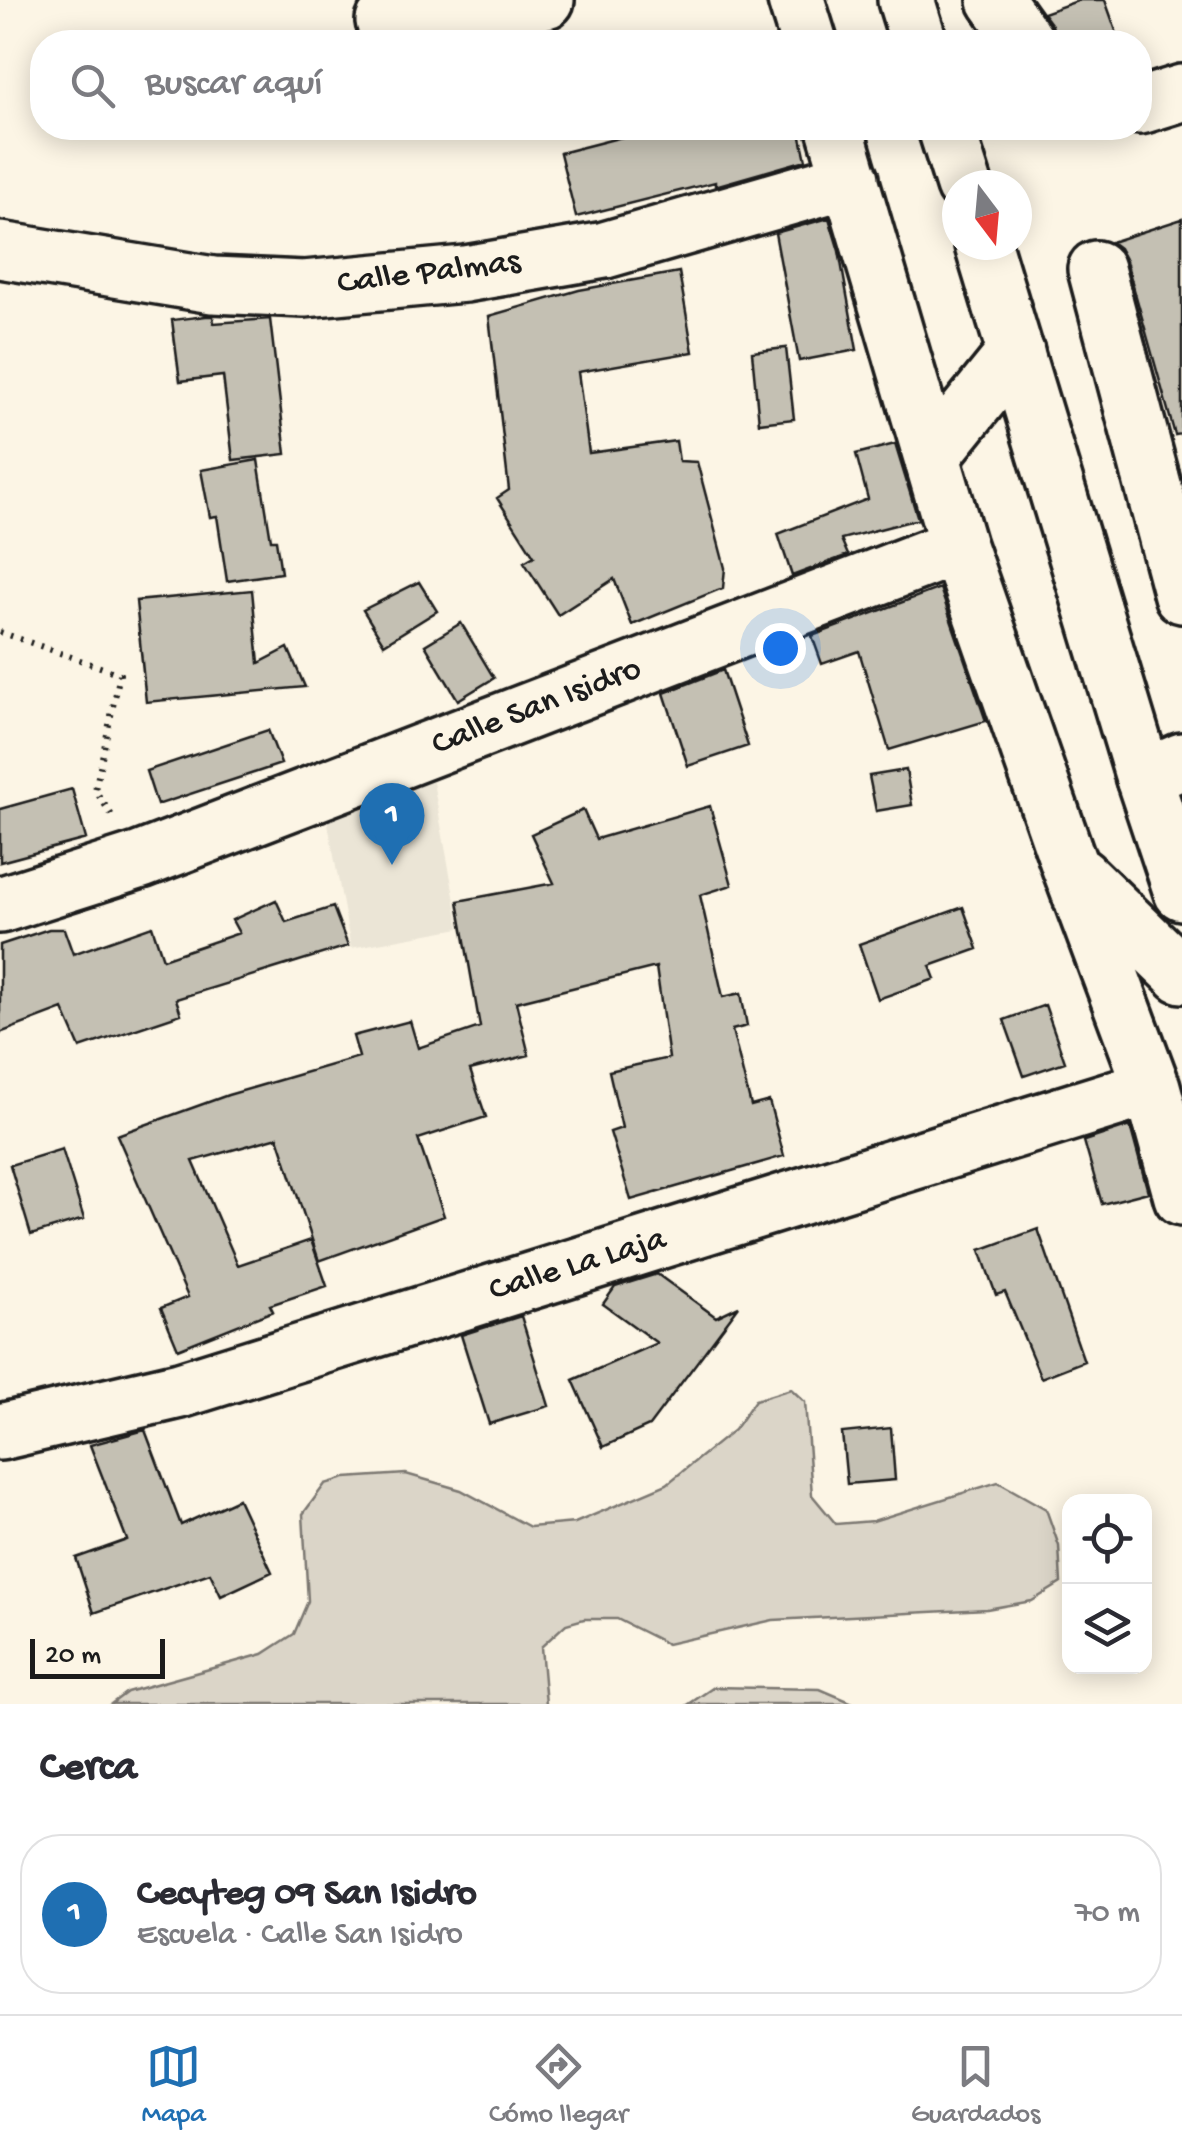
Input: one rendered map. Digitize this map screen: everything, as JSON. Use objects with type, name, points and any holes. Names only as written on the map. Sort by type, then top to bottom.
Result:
[{"type":"street","points":[[384,20],[485,14],[546,0]]},
{"type":"street","points":[[796,0],[805,30]]},
{"type":"street","points":[[906,0],[916,30]]},
{"type":"street","points":[[996,0],[1017,30]]},
{"type":"street","points":[[1152,103],[1182,94]]},
{"type":"street","points":[[839,140],[958,546],[1152,1087],[1182,1197]]},
{"type":"street","points":[[950,140],[959,170]]},
{"type":"street","name":"Calle Palmas","points":[[0,250],[213,285],[304,288],[465,274],[605,250],[851,179]]},
{"type":"street","points":[[988,260],[1016,352],[1163,769],[1182,892]]},
{"type":"street","points":[[1096,268],[1182,595]]},
{"type":"street","points":[[932,456],[1016,352]]},
{"type":"street","name":"Calle San Isidro","points":[[0,904],[141,860],[958,546]]},
{"type":"street","points":[[1070,867],[1182,975]]},
{"type":"street","name":"Calle La Laja","points":[[0,1432],[180,1390],[1152,1087]]},
{"type":"path","points":[[0,632],[120,674],[95,790],[141,860]]},
{"type":"shaded area","points":[[433,782],[460,928],[351,948],[324,802]]},
{"type":"shaded area","points":[[791,1389],[805,1402],[812,1495],[836,1524],[873,1521],[998,1482],[1046,1509],[1059,1546],[1061,1583],[1032,1601],[987,1609],[773,1620],[667,1644],[617,1619],[584,1619],[566,1624],[541,1647],[546,1704],[111,1704],[127,1692],[263,1654],[294,1634],[308,1601],[303,1514],[325,1484],[345,1478],[406,1474],[461,1490],[530,1527],[575,1523],[667,1484],[734,1430],[755,1400]]},
{"type":"shaded area","points":[[714,1687],[820,1689],[855,1704],[689,1704]]},
{"type":"building","points":[[1080,0],[1105,0],[1116,30],[1053,30],[1043,13]]},
{"type":"building","points":[[610,140],[802,140],[806,160],[715,186],[715,182],[576,217],[560,153]]},
{"type":"building","points":[[829,218],[857,350],[799,361],[775,233]]},
{"type":"building","points":[[1182,219],[1182,434],[1175,435],[1126,261],[1111,242]]},
{"type":"building","points":[[679,272],[693,352],[578,372],[589,453],[676,441],[679,461],[697,462],[725,568],[723,588],[632,625],[614,579],[558,615],[524,562],[534,556],[497,498],[509,490],[489,316],[579,290]]},
{"type":"building","points":[[213,316],[214,323],[270,319],[286,454],[233,460],[223,376],[180,381],[172,320]]},
{"type":"building","points":[[786,348],[794,419],[759,423],[752,352]]},
{"type":"building","points":[[895,444],[918,519],[841,539],[848,555],[792,576],[778,534],[868,499],[856,454]]},
{"type":"building","points":[[258,460],[271,540],[276,540],[281,573],[227,581],[217,516],[210,517],[201,470]]},
{"type":"building","points":[[419,582],[437,611],[384,644],[363,610]]},
{"type":"building","points":[[940,588],[986,721],[889,750],[859,651],[822,664],[812,636]]},
{"type":"building","points":[[252,590],[259,663],[288,648],[305,687],[146,702],[136,601]]},
{"type":"building","points":[[461,623],[494,678],[458,700],[425,645]]},
{"type":"building","points":[[723,670],[748,746],[688,766],[664,693]]},
{"type":"building","points":[[268,730],[281,764],[157,805],[146,771]]},
{"type":"building","points":[[906,770],[912,805],[876,811],[869,776]]},
{"type":"building","points":[[72,789],[86,839],[0,862],[0,809]]},
{"type":"building","points":[[710,806],[732,885],[700,895],[723,997],[741,993],[747,1026],[732,1030],[751,1106],[769,1101],[784,1156],[631,1200],[610,1132],[622,1128],[609,1071],[669,1058],[656,967],[516,1002],[529,1055],[470,1070],[486,1117],[418,1139],[444,1216],[319,1261],[278,1137],[193,1161],[238,1265],[311,1240],[327,1286],[270,1305],[273,1311],[178,1349],[161,1308],[188,1297],[117,1135],[228,1095],[359,1057],[353,1036],[410,1021],[418,1048],[480,1027],[458,901],[554,883],[531,834],[583,810],[596,839]]},
{"type":"building","points":[[276,900],[286,922],[333,907],[348,946],[176,999],[181,1014],[80,1048],[63,1009],[0,1033],[0,945],[49,929],[64,929],[73,954],[152,926],[163,959],[239,933],[232,920]]},
{"type":"building","points":[[963,907],[978,949],[930,966],[935,979],[878,999],[859,944]]},
{"type":"building","points":[[1045,1005],[1065,1062],[1024,1076],[1004,1020]]},
{"type":"building","points":[[1130,1126],[1148,1192],[1102,1204],[1084,1141]]},
{"type":"building","points":[[62,1149],[84,1219],[31,1235],[10,1165]]},
{"type":"building","points":[[1038,1229],[1084,1361],[1041,1378],[1005,1292],[996,1295],[980,1250]]},
{"type":"building","points":[[657,1274],[716,1317],[739,1306],[649,1426],[603,1447],[573,1380],[657,1343],[603,1304],[615,1287]]},
{"type":"building","points":[[521,1316],[549,1406],[489,1424],[461,1335]]},
{"type":"building","points":[[891,1428],[895,1480],[847,1484],[842,1433]]},
{"type":"building","points":[[145,1430],[181,1525],[238,1499],[272,1572],[221,1596],[210,1573],[94,1613],[76,1558],[127,1540],[90,1445]]},
{"type":"place","name":"Cecyteg 09 San Isidro","points":[[392,865]]}]
